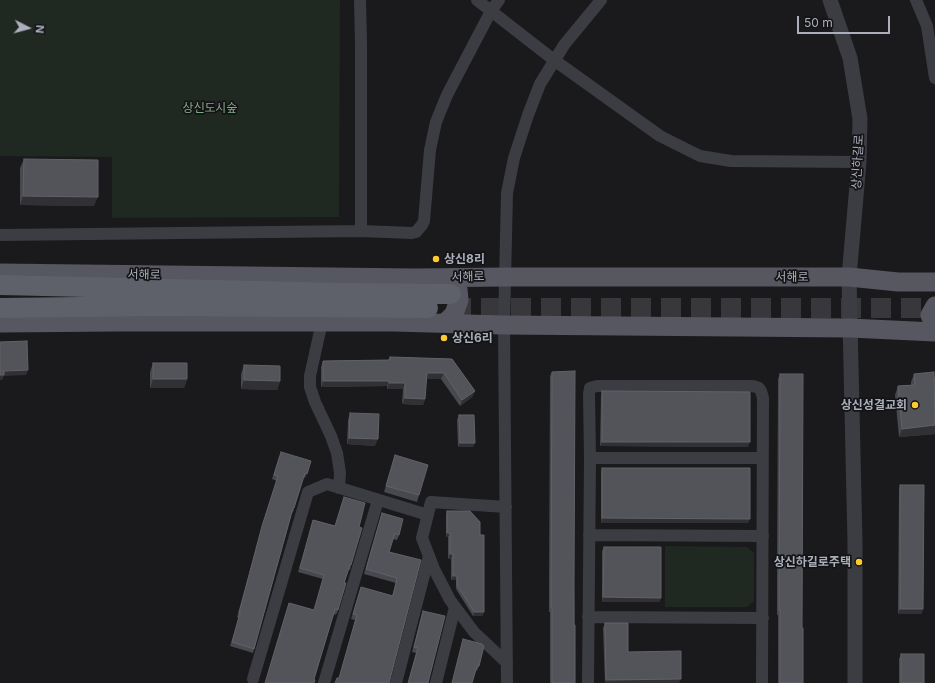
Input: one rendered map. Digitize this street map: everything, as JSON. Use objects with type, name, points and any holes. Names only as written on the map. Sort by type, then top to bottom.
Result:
[{"type":"highway","name":"서해로","points":[[0,285],[343,293],[448,301]]},
{"type":"highway","name":"서해로","points":[[0,308],[448,301]]},
{"type":"main road","name":"서해로","points":[[0,273],[164,275],[448,301],[504,325],[850,328],[935,332]]},
{"type":"main road","name":"서해로","points":[[0,323],[322,322],[448,301],[505,277],[849,277],[898,282],[935,282]]},
{"type":"main road","points":[[935,306],[930,315],[935,325]]},
{"type":"street","points":[[360,0],[361,231]]},
{"type":"street","points":[[477,0],[554,60],[660,136],[700,156],[731,162],[859,162]]},
{"type":"street","points":[[0,235],[361,231],[416,232],[422,226],[430,150],[436,122],[448,95],[491,11],[499,0]]},
{"type":"street","points":[[507,683],[504,325],[507,193],[514,158],[540,84],[564,45],[601,0]]},
{"type":"street","name":"상신하길로","points":[[830,0],[850,58],[860,118],[859,162],[849,277],[855,543],[854,683]]},
{"type":"street","points":[[916,0],[927,26],[935,78]]},
{"type":"street","points":[[322,322],[310,376],[310,387],[337,453],[340,473],[339,488]]},
{"type":"street","points":[[588,683],[590,458],[589,391],[590,388],[597,386],[753,386],[759,388],[763,394],[762,683]]},
{"type":"street","points":[[590,458],[763,458]]},
{"type":"street","points":[[253,679],[308,492],[327,484],[428,515]]},
{"type":"street","points":[[324,683],[378,500]]},
{"type":"street","points":[[506,507],[431,502],[422,538],[434,569],[450,600],[474,632],[507,663]]},
{"type":"street","points":[[589,535],[763,536]]},
{"type":"street","points":[[396,683],[429,556]]},
{"type":"street","points":[[436,683],[455,607]]},
{"type":"street","points":[[588,617],[763,618]]},
{"type":"green space","name":"상신도시숲","points":[[0,0],[340,0],[339,217],[112,218],[112,157],[0,156]]},
{"type":"green space","points":[[665,546],[747,547],[754,553],[754,601],[747,607],[665,607]]},
{"type":"building","points":[[24,159],[98,160],[98,197],[23,196]]},
{"type":"building","points":[[27,341],[28,370],[4,371],[4,375],[0,375],[0,342]]},
{"type":"building","points":[[390,357],[452,359],[475,391],[462,400],[444,373],[427,373],[425,399],[405,398],[405,383],[389,383],[389,381],[323,381],[323,361],[390,360]]},
{"type":"building","points":[[153,363],[187,363],[187,379],[153,379]]},
{"type":"building","points":[[244,365],[280,366],[280,381],[244,380]]},
{"type":"building","points":[[575,371],[575,683],[552,683],[552,372]]},
{"type":"building","name":"상신성결교회","points":[[934,372],[935,425],[902,429],[898,386],[915,385],[914,374]]},
{"type":"building","points":[[780,374],[803,374],[803,683],[780,683]]},
{"type":"building","points":[[602,391],[750,392],[750,442],[602,442]]},
{"type":"building","points":[[350,413],[379,414],[378,439],[349,438]]},
{"type":"building","points":[[459,415],[474,415],[475,443],[460,443]]},
{"type":"building","points":[[281,452],[311,461],[307,474],[305,473],[293,508],[254,649],[232,642],[262,526],[278,476],[274,475]]},
{"type":"building","points":[[395,455],[428,465],[419,495],[386,486]]},
{"type":"building","points":[[602,468],[750,468],[750,519],[602,518]]},
{"type":"building","points":[[900,485],[924,485],[923,609],[900,609]]},
{"type":"building","points":[[344,497],[365,503],[359,527],[362,528],[344,583],[346,583],[338,610],[335,609],[314,683],[265,683],[289,603],[314,610],[324,575],[300,568],[313,520],[335,526]]},
{"type":"building","points":[[447,511],[470,511],[480,522],[480,535],[484,535],[484,612],[474,612],[457,585],[457,576],[453,576],[453,554],[450,554],[450,533],[447,533]]},
{"type":"building","points":[[382,513],[403,519],[399,535],[395,533],[389,552],[421,560],[389,683],[335,683],[337,678],[339,678],[357,615],[353,614],[361,587],[393,596],[397,578],[366,569]]},
{"type":"building","points":[[604,547],[661,547],[661,598],[603,597]]},
{"type":"building","points":[[423,611],[445,616],[428,683],[408,683],[418,648],[414,647]]},
{"type":"building","points":[[605,623],[628,623],[628,652],[681,651],[681,679],[606,680]]},
{"type":"building","points":[[463,639],[482,644],[484,646],[479,666],[477,666],[472,683],[452,683]]},
{"type":"building","points":[[901,654],[924,654],[924,683],[901,683]]},
{"type":"tunnel","points":[[451,308],[935,308]]},
{"type":"place","name":"상신8리","points":[[436,259]]},
{"type":"place","name":"상신6리","points":[[444,338]]},
{"type":"place","name":"상신성결교회","points":[[915,405]]},
{"type":"place","name":"상신하길로주택","points":[[859,562]]}]
